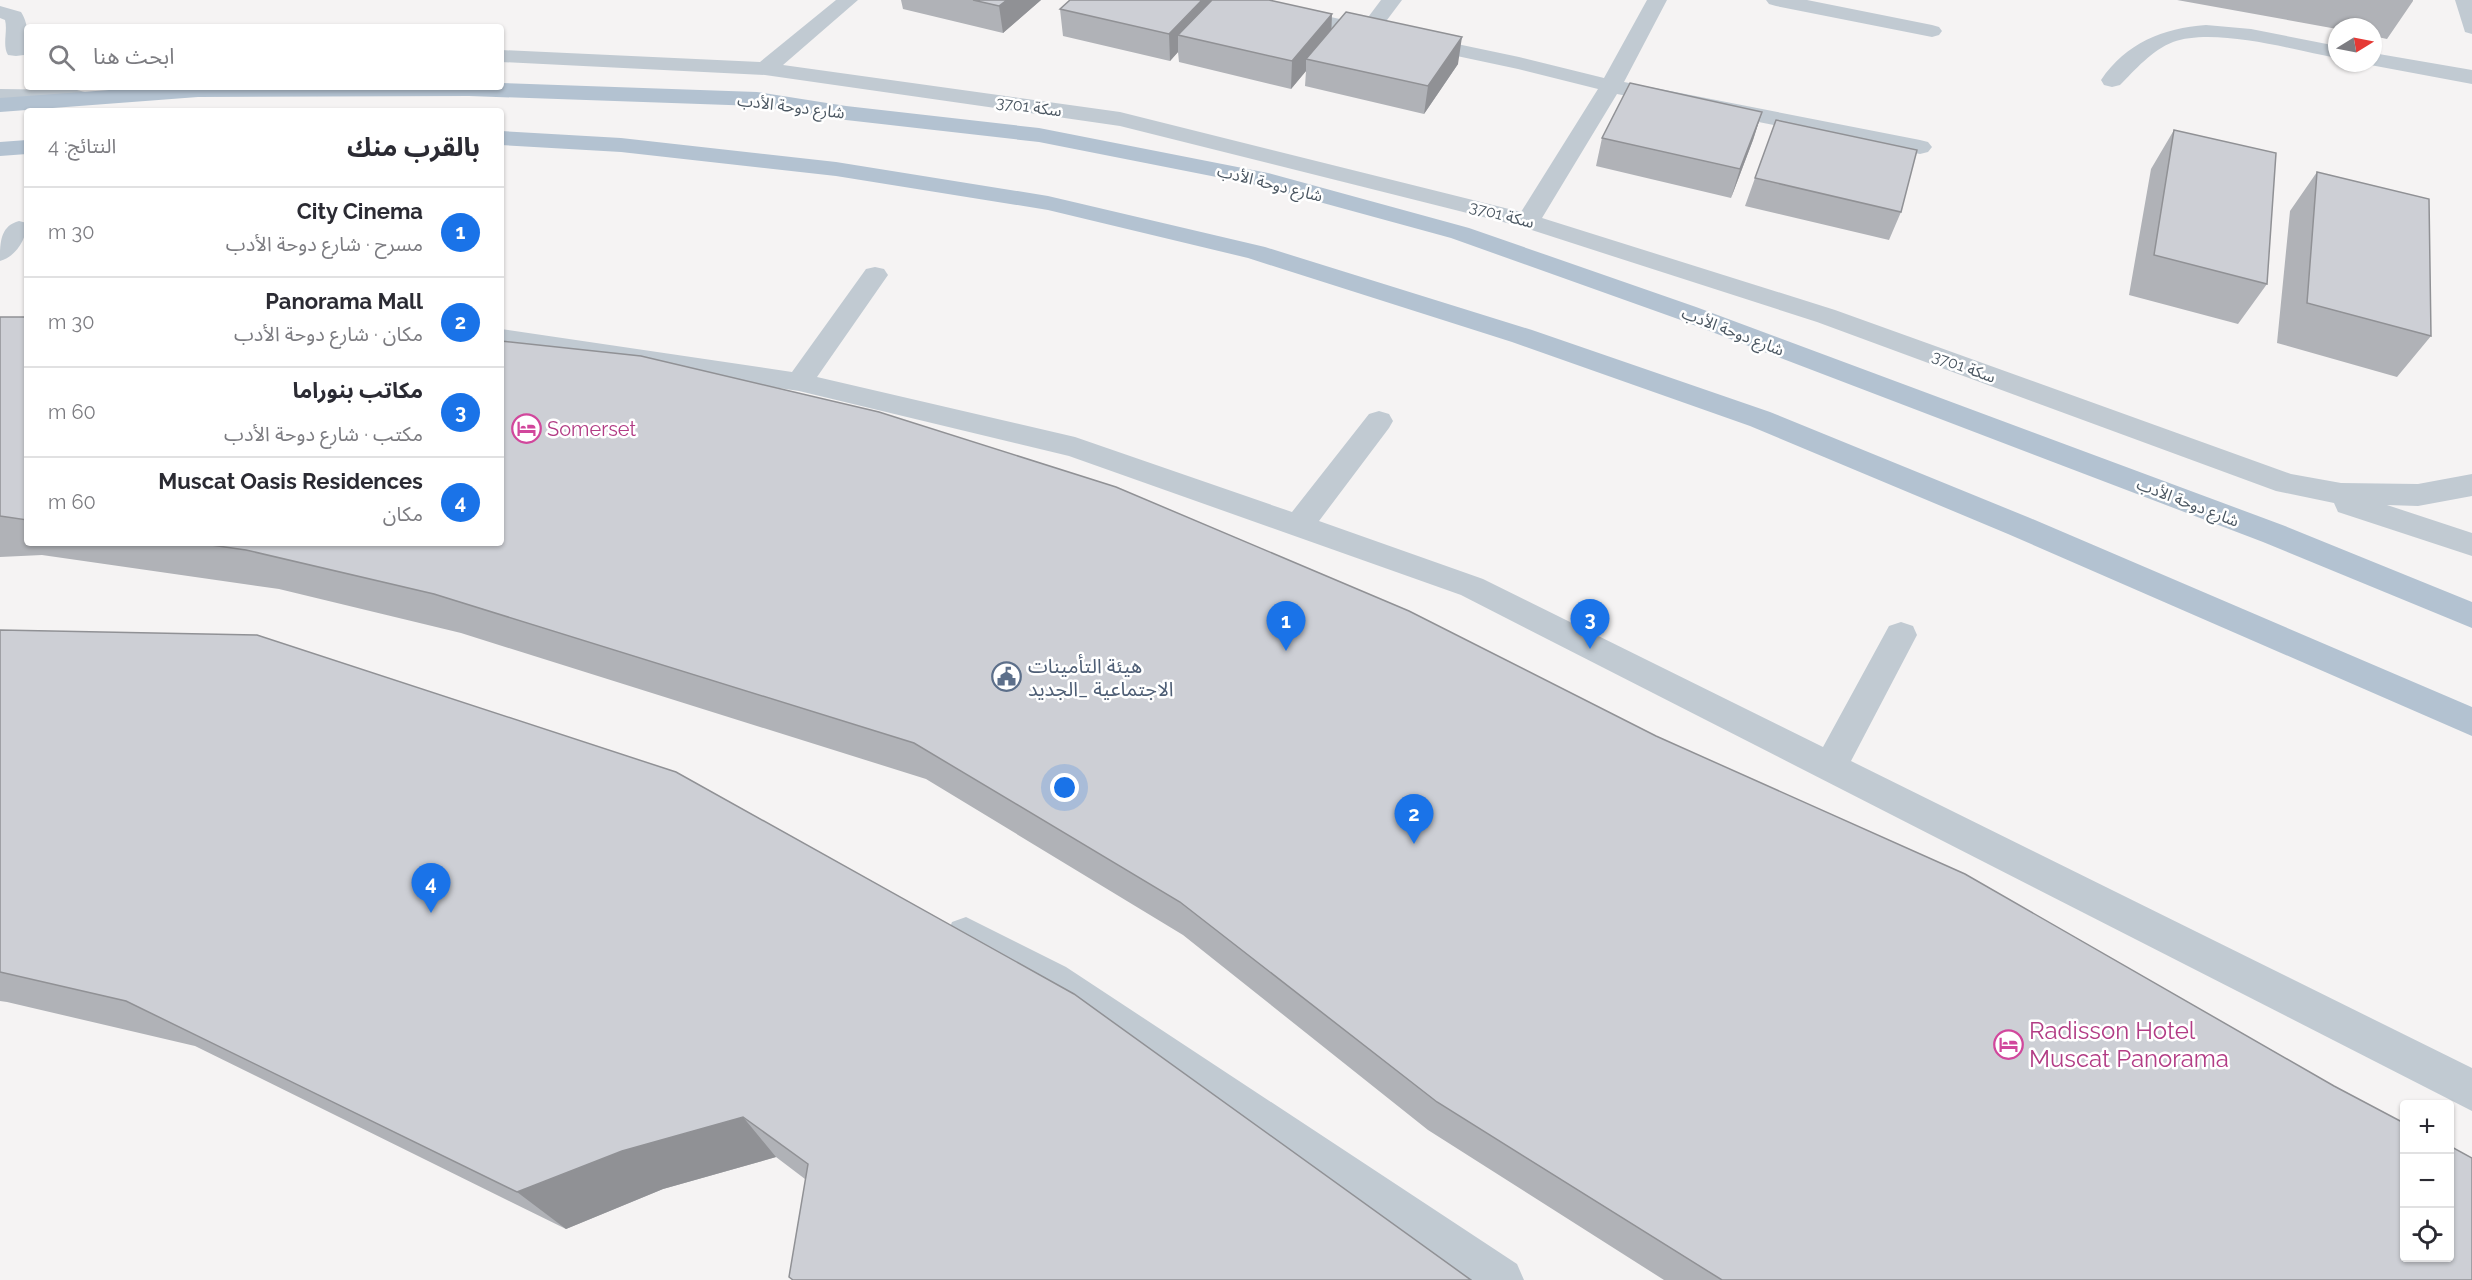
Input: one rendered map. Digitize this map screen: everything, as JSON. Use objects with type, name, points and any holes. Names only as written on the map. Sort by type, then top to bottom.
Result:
[{"type":"main road","name":"شارع دوحة الأدب","points":[[0,105],[182,90]]},
{"type":"main road","name":"شارع دوحة الأدب","points":[[504,90],[757,99],[846,113],[1039,135],[1260,178],[1460,233],[1687,313],[2274,534],[2472,616]]},
{"type":"main road","points":[[504,138],[621,145],[836,169],[1048,203],[1256,252],[1522,336],[1760,418],[2183,596],[2472,722]]},
{"type":"main road","points":[[0,149],[24,147]]},
{"type":"street","points":[[765,69],[848,0]]},
{"type":"street","points":[[1222,0],[1519,63],[1611,86],[1920,147]]},
{"type":"street","points":[[1368,31],[1392,0]]},
{"type":"street","points":[[1528,220],[1611,86],[1657,0]]},
{"type":"street","points":[[1776,0],[1932,31]]},
{"type":"street","points":[[2465,0],[2472,28]]},
{"type":"street","points":[[0,12],[14,16],[17,26],[14,50]]},
{"type":"street","points":[[2112,80],[2141,54],[2167,37],[2213,30],[2328,50]]},
{"type":"street","name":"سكة 3701","points":[[504,56],[765,69],[1120,119],[1528,220],[1826,316],[2287,484],[2341,494],[2418,495],[2472,485]]},
{"type":"street","points":[[2382,61],[2472,77]]},
{"type":"street","points":[[0,96],[88,98]]},
{"type":"street","points":[[0,253],[19,228]]},
{"type":"street","points":[[799,382],[875,275]]},
{"type":"street","points":[[504,338],[799,382],[1075,447],[1472,587],[2472,1090]]},
{"type":"street","points":[[1298,526],[1379,421]]},
{"type":"street","points":[[2287,484],[2472,545]]},
{"type":"street","points":[[1830,767],[1901,635]]},
{"type":"street","points":[[936,920],[1052,980],[1501,1280]]},
{"type":"building","points":[[973,0],[1007,0],[999,6]]},
{"type":"building","points":[[1070,0],[1202,0],[1169,34],[1060,9]]},
{"type":"building","points":[[1212,0],[1269,0],[1332,14],[1292,61],[1178,35]]},
{"type":"building","points":[[1346,12],[1462,37],[1428,86],[1306,59]]},
{"type":"building","points":[[1630,83],[1762,112],[1740,169],[1602,138]]},
{"type":"building","points":[[1776,120],[1917,150],[1901,212],[1755,178]]},
{"type":"building","points":[[2174,130],[2276,153],[2267,284],[2154,255]]},
{"type":"building","points":[[2317,172],[2429,199],[2431,336],[2307,303]]},
{"type":"building","points":[[0,317],[24,317],[24,520],[0,516]]},
{"type":"building","points":[[504,341],[641,356],[879,412],[1116,487],[1409,611],[1656,736],[1965,874],[2334,1086],[2400,1121],[2400,1262],[2454,1262],[2454,1148],[2472,1158],[2472,1280],[1722,1280],[1437,1102],[1180,902],[914,743],[434,594],[246,550],[218,546],[504,546]]},
{"type":"building","points":[[0,630],[257,635],[676,772],[1074,994],[1471,1280],[793,1280],[789,1277],[808,1164],[743,1117],[622,1151],[517,1192],[126,1001],[0,972]]},
{"type":"place","name":"Somerset","points":[[526,429]]},
{"type":"place","name":"مكاتب بنوراما","points":[[1590,649]]},
{"type":"place","name":"City Cinema","points":[[1286,651]]},
{"type":"place","name":"هيئة التأمينات الاجتماعية _الجديد","points":[[1007,677]]},
{"type":"place","name":"Panorama Mall","points":[[1414,844]]},
{"type":"place","name":"Muscat Oasis Residences","points":[[431,913]]},
{"type":"place","name":"Radisson Hotel Muscat Panorama","points":[[2008,1045]]}]
